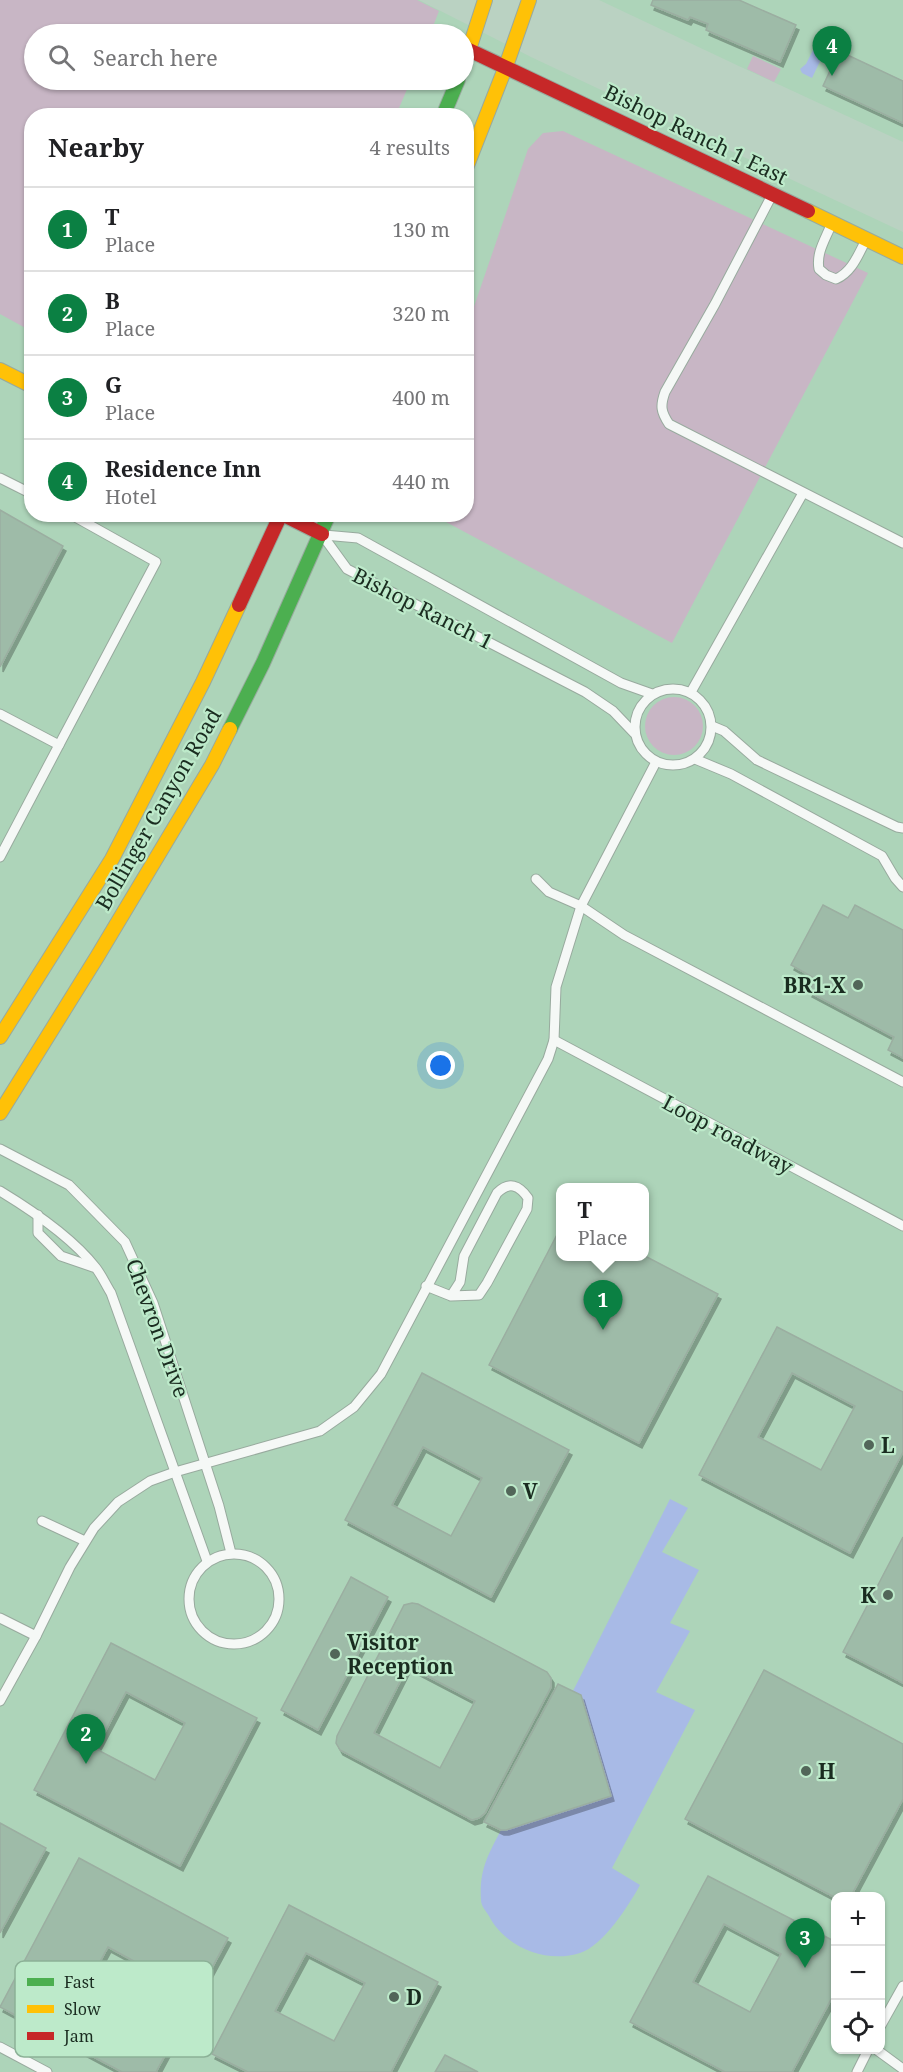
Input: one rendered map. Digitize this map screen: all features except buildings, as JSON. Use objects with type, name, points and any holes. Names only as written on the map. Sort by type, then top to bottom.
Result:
[{"type":"main road","points":[[474,34],[485,0]]},
{"type":"main road","points":[[474,148],[529,0]]},
{"type":"main road","name":"Bishop Ranch 1 East","points":[[474,52],[903,257]]},
{"type":"main road","points":[[446,108],[454,90]]},
{"type":"main road","points":[[0,370],[24,382]]},
{"type":"main road","name":"Bollinger Canyon Road","points":[[0,1037],[112,859],[203,682],[278,522]]},
{"type":"main road","points":[[298,522],[322,534]]},
{"type":"main road","name":"Bollinger Canyon Road","points":[[0,1113],[98,957],[212,765],[263,663],[326,522]]},
{"type":"lane","points":[[773,194],[715,304],[664,392],[662,413],[669,424],[903,543]]},
{"type":"lane","points":[[832,222],[819,251],[819,269],[826,275],[836,279],[844,276],[850,270],[866,239]]},
{"type":"lane","points":[[0,478],[24,490]]},
{"type":"lane","points":[[691,692],[803,493]]},
{"type":"lane","points":[[0,857],[156,562],[84,522]]},
{"type":"lane","name":"Bishop Ranch 1","points":[[322,534],[358,538],[621,683],[652,694]]},
{"type":"lane","name":"Bishop Ranch 1","points":[[322,534],[347,569],[585,692],[613,711],[634,733]]},
{"type":"lane","points":[[670,688],[691,692],[706,706],[712,726],[709,742],[695,759],[687,763],[672,766],[656,762],[642,751],[634,733],[636,715],[643,702],[652,694],[670,688]]},
{"type":"lane","points":[[0,714],[59,745]]},
{"type":"lane","points":[[712,726],[724,731],[757,760],[903,828]]},
{"type":"lane","points":[[695,759],[731,774],[882,856],[903,887]]},
{"type":"lane","points":[[0,1701],[85,1541],[118,1502],[150,1481],[175,1472],[320,1431],[354,1407],[381,1374],[548,1059],[554,1040],[556,987],[581,906],[656,762]]},
{"type":"lane","points":[[536,879],[549,892],[581,906],[624,935],[903,1082]]},
{"type":"lane","name":"Loop roadway","points":[[554,1040],[903,1226]]},
{"type":"lane","name":"Chevron Drive","points":[[0,1149],[69,1185],[125,1242],[153,1303],[205,1462],[231,1553]]},
{"type":"lane","points":[[426,1286],[451,1296],[479,1295],[527,1209],[528,1198],[518,1186],[503,1187],[497,1193],[464,1256],[460,1282],[451,1296]]},
{"type":"lane","name":"Chevron Drive","points":[[0,1191],[38,1215],[63,1235],[96,1268],[111,1293],[207,1561]]},
{"type":"lane","points":[[0,1200],[16,1201]]},
{"type":"lane","points":[[38,1215],[38,1233],[61,1256],[96,1268]]},
{"type":"lane","points":[[42,1521],[85,1541]]},
{"type":"lane","points":[[231,1553],[246,1555],[260,1561],[271,1572],[278,1586],[279,1601],[276,1616],[268,1629],[256,1639],[241,1644],[226,1644],[211,1639],[199,1629],[191,1616],[188,1601],[190,1586],[196,1572],[207,1561],[231,1553]]},
{"type":"lane","points":[[0,1618],[36,1636]]},
{"type":"lane","points":[[885,2018],[903,1986]]},
{"type":"lane","points":[[0,2048],[15,2056]]},
{"type":"lane","points":[[857,2072],[866,2054]]},
{"type":"lane","points":[[884,2054],[903,2069]]},
{"type":"lane","points":[[18,2057],[47,2072]]},
{"type":"shaded area","points":[[0,0],[419,0],[466,24],[24,24],[24,90],[474,90],[474,28],[903,232],[903,2072],[0,2072]]},
{"type":"shaded area","points":[[0,0],[417,0],[439,11],[434,24],[24,24],[24,90],[407,90],[399,108],[24,108],[24,327],[0,314]]},
{"type":"shaded area","points":[[599,0],[903,0],[903,142],[743,68]]},
{"type":"shaded area","points":[[753,56],[781,69],[774,82],[747,69]]},
{"type":"shaded area","points":[[563,131],[868,273],[672,643],[446,522],[474,522],[474,307],[528,149],[543,133]]},
{"type":"shaded area","points":[[668,697],[680,697],[695,705],[703,720],[703,732],[695,747],[680,755],[668,755],[653,747],[645,732],[645,720],[653,705]]},
{"type":"water","points":[[815,46],[825,51],[812,78],[802,73],[800,69],[806,64]]},
{"type":"water","points":[[670,1499],[688,1508],[662,1552],[699,1570],[670,1623],[690,1631],[656,1692],[695,1710],[612,1868],[640,1885],[629,1903],[606,1934],[589,1949],[567,1956],[540,1954],[516,1944],[496,1927],[481,1902],[483,1871],[488,1855],[501,1830],[611,1796],[581,1695],[573,1691]]},
{"type":"traffic: fast","points":[[446,108],[454,90]]},
{"type":"traffic: fast","points":[[230,729],[263,663],[325,522]]},
{"type":"traffic: slow","points":[[474,34],[485,0]]},
{"type":"traffic: slow","points":[[474,148],[529,0]]},
{"type":"traffic: slow","points":[[808,211],[903,257]]},
{"type":"traffic: slow","points":[[0,370],[24,382]]},
{"type":"traffic: slow","points":[[0,1037],[112,859],[203,682],[239,605]]},
{"type":"traffic: slow","points":[[0,1113],[97,957],[212,765],[230,729]]},
{"type":"traffic: jam","points":[[474,52],[808,211]]},
{"type":"traffic: jam","points":[[239,605],[277,522]]},
{"type":"traffic: jam","points":[[298,522],[322,534]]},
{"type":"place","name":"Residence Inn","points":[[832,76]]},
{"type":"place","name":"BR1-X","points":[[858,985]]},
{"type":"place","name":"T","points":[[603,1330]]},
{"type":"place","name":"L","points":[[869,1445]]},
{"type":"place","name":"V","points":[[511,1491]]},
{"type":"place","name":"K","points":[[888,1595]]},
{"type":"place","name":"Visitor Reception","points":[[335,1654]]},
{"type":"place","name":"B","points":[[86,1764]]},
{"type":"place","name":"H","points":[[806,1771]]},
{"type":"place","name":"G","points":[[805,1968]]},
{"type":"place","name":"D","points":[[394,1997]]}]
